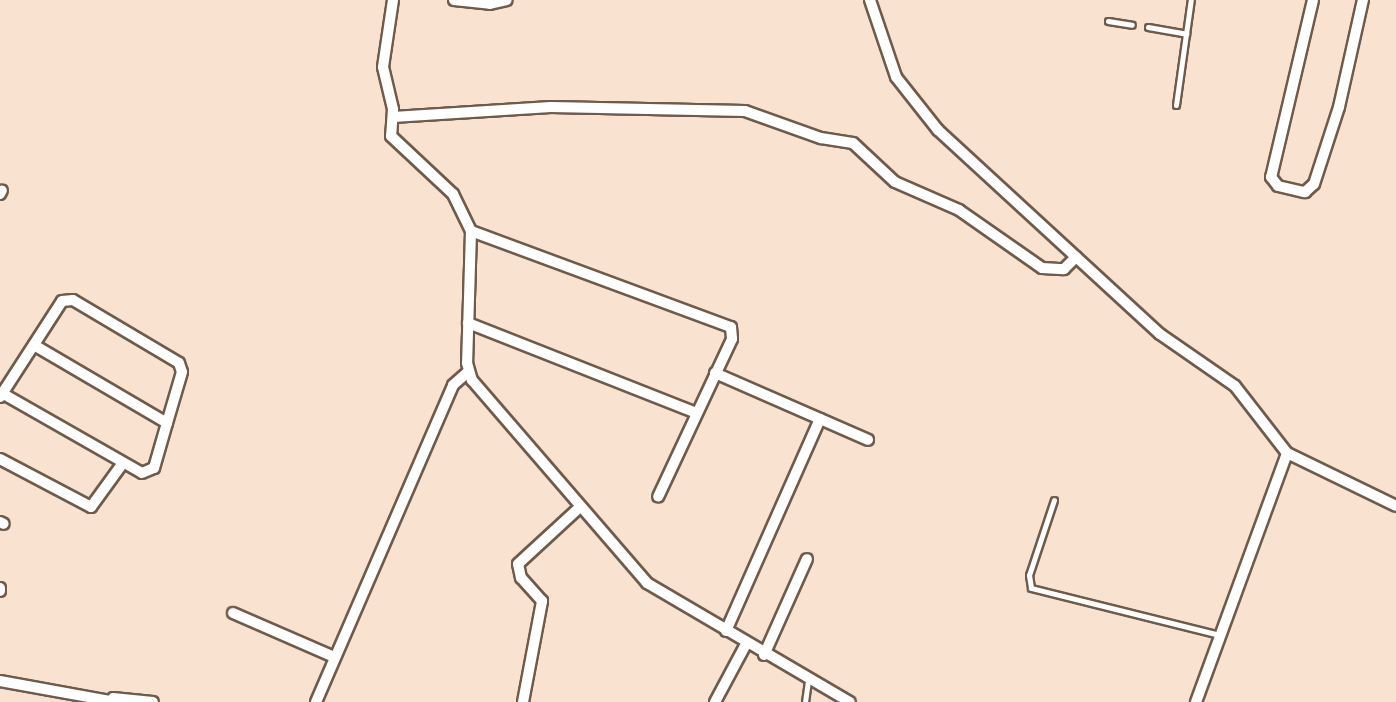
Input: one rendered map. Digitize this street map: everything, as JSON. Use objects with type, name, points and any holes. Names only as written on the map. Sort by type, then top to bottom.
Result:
[{"type":"street","points":[[393,0],[383,67],[393,117],[391,136],[453,194],[471,231],[468,372],[580,507],[647,583],[764,655],[850,702]]},
{"type":"street","points":[[454,0],[490,4],[507,0]]},
{"type":"street","points":[[870,0],[896,78],[938,130],[1160,334],[1235,386],[1287,453],[1396,506]]},
{"type":"street","points":[[1313,0],[1271,177],[1278,186],[1305,192],[1314,184],[1339,107],[1363,0]]},
{"type":"street","points":[[393,117],[551,107],[745,111],[821,138],[853,143],[895,182],[959,210],[1042,268],[1064,269],[1076,257]]},
{"type":"street","points":[[471,231],[727,324],[732,339],[658,497]]},
{"type":"street","points":[[72,300],[179,363],[182,372],[151,472],[123,463],[1,394],[33,345],[62,301],[72,300]]},
{"type":"street","points":[[468,323],[696,413]]},
{"type":"street","points":[[33,345],[167,423]]},
{"type":"street","points":[[316,702],[453,385],[468,372]]},
{"type":"street","points":[[715,373],[868,440]]},
{"type":"street","points":[[726,631],[820,419]]},
{"type":"street","points":[[1196,702],[1287,453]]},
{"type":"street","points":[[0,459],[91,507],[123,463]]},
{"type":"street","points":[[523,702],[542,601],[521,578],[518,564],[580,507]]},
{"type":"street","points":[[764,655],[807,560]]},
{"type":"street","points":[[233,613],[334,657]]},
{"type":"street","points":[[715,702],[746,644]]},
{"type":"street","points":[[0,681],[114,700],[153,702]]},
{"type":"lane","points":[[1176,105],[1191,0]]},
{"type":"lane","points":[[1108,21],[1132,25]]},
{"type":"lane","points":[[1148,27],[1186,34]]},
{"type":"lane","points":[[1054,500],[1029,575],[1031,588],[1220,635]]},
{"type":"lane","points":[[805,702],[808,680]]}]
